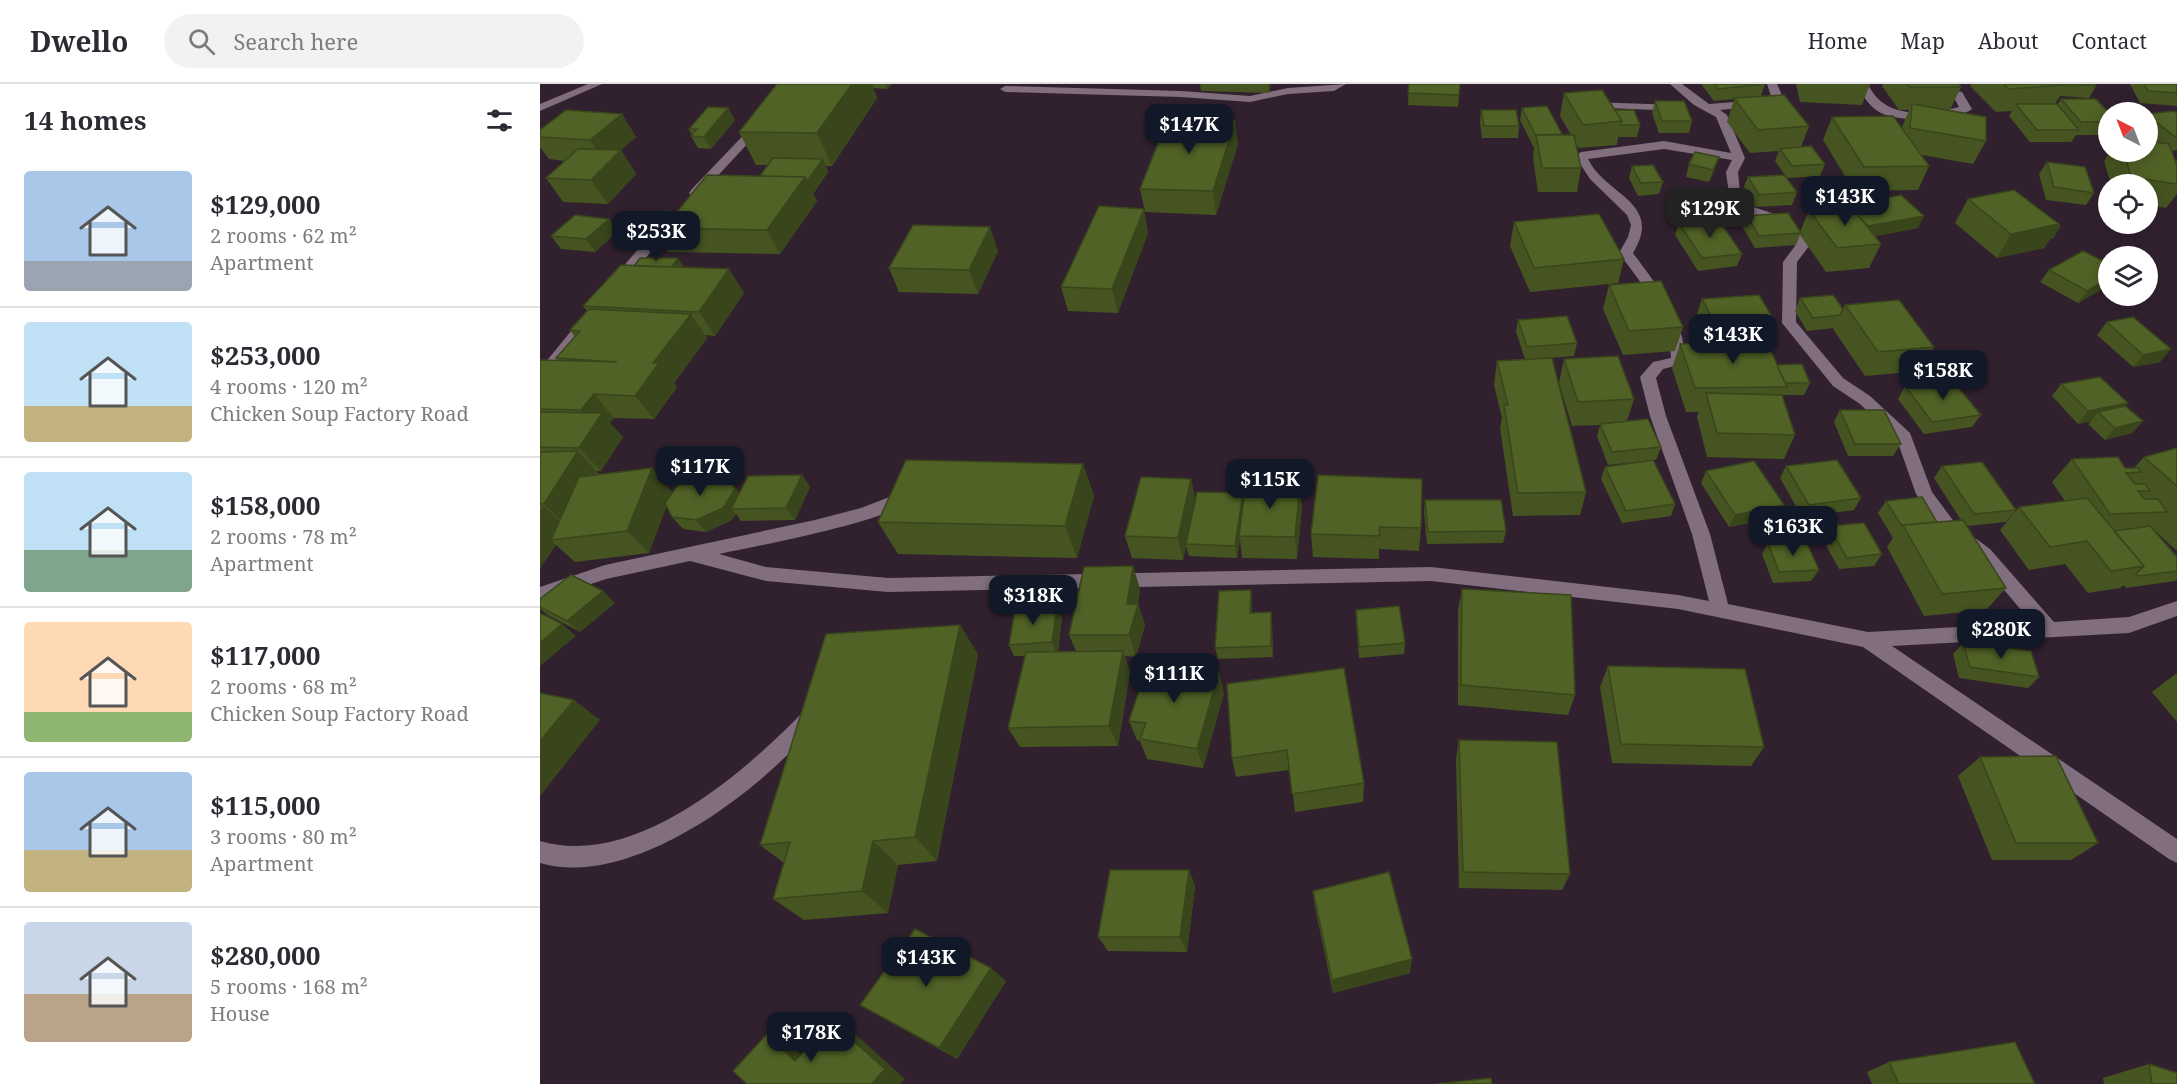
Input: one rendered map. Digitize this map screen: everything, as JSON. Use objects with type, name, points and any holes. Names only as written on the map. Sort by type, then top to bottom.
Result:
[{"type":"street","points":[[540,108],[597,84]]},
{"type":"street","points":[[1005,89],[1181,94],[1250,99],[1288,91],[1334,88],[1341,84]]},
{"type":"street","points":[[1675,84],[1707,108],[1721,115],[1739,158],[1732,172],[1735,206],[1788,223],[1802,246],[1790,262],[1789,323],[1838,382],[1865,400],[1904,437],[1924,494],[1949,528],[1984,554],[2049,629]]},
{"type":"street","points":[[1579,105],[1707,108],[1779,102],[1772,84]]},
{"type":"street","points":[[1863,84],[1868,96],[1877,105],[1892,113],[1951,114],[1966,110],[1958,94]]},
{"type":"street","points":[[540,379],[652,240],[773,110]]},
{"type":"street","points":[[1720,610],[1701,534],[1658,416],[1648,377],[1658,365],[1678,361],[1680,345],[1665,311],[1626,253],[1636,235],[1636,217],[1621,200],[1597,181],[1583,165],[1581,156],[1664,145],[1739,158]]},
{"type":"street","points":[[540,594],[605,572],[687,553],[762,540],[863,514],[896,503],[921,486]]},
{"type":"street","points":[[687,553],[766,574],[888,585],[1431,574],[1678,602],[1868,640],[2129,625],[2177,608]]},
{"type":"street","points":[[1868,640],[2177,852]]},
{"type":"street","points":[[540,852],[560,859],[588,857],[643,842],[689,821],[740,784],[788,743],[812,717]]},
{"type":"building","points":[[777,84],[852,84],[817,133],[739,132]]},
{"type":"building","points":[[1409,84],[1460,84],[1459,95],[1408,93]]},
{"type":"building","points":[[1714,84],[1765,84],[1718,89]]},
{"type":"building","points":[[1907,84],[1959,84],[1961,87],[1909,87]]},
{"type":"building","points":[[2004,84],[2065,84],[2066,85],[2008,89]]},
{"type":"building","points":[[2066,84],[2095,84],[2096,86]]},
{"type":"building","points":[[2144,84],[2177,84],[2177,93],[2148,91]]},
{"type":"building","points":[[1602,90],[1622,121],[1583,125],[1564,93]]},
{"type":"building","points":[[1784,95],[1809,126],[1758,130],[1734,98]]},
{"type":"building","points":[[2061,99],[2096,99],[2099,102],[2098,122],[2081,122]]},
{"type":"building","points":[[1655,101],[1684,101],[1692,121],[1662,121]]},
{"type":"building","points":[[1912,104],[1986,117],[1986,141],[1910,128]]},
{"type":"building","points":[[2016,104],[2057,104],[2079,130],[2037,130]]},
{"type":"building","points":[[1547,106],[1562,134],[1536,136],[1522,108]]},
{"type":"building","points":[[708,107],[728,108],[704,137],[691,136],[697,129],[689,129]]},
{"type":"building","points":[[566,110],[622,114],[590,140],[540,137],[540,130]]},
{"type":"building","points":[[1481,110],[1516,110],[1519,126],[1484,126]]},
{"type":"building","points":[[1615,110],[1634,110],[1640,125],[1621,125],[1622,121]]},
{"type":"building","points":[[2174,111],[2177,113],[2177,138],[2158,124],[2158,113]]},
{"type":"building","points":[[1893,116],[1929,166],[1864,167],[1832,117]]},
{"type":"building","points":[[1168,118],[1235,121],[1213,191],[1140,189]]},
{"type":"building","points":[[1536,135],[1574,135],[1581,168],[1542,168]]},
{"type":"building","points":[[2158,142],[2169,144],[2177,166],[2177,184],[2158,181],[2158,174],[2130,174],[2127,162],[2158,162]]},
{"type":"building","points":[[1811,146],[1825,164],[1792,166],[1780,149]]},
{"type":"building","points":[[578,149],[621,150],[591,180],[546,178]]},
{"type":"building","points":[[1695,152],[1719,157],[1713,170],[1689,164]]},
{"type":"building","points":[[773,158],[823,159],[807,181],[805,177],[760,176]]},
{"type":"building","points":[[2047,162],[2085,167],[2094,193],[2054,187]]},
{"type":"building","points":[[1653,165],[1663,182],[1641,183],[1632,166]]},
{"type":"building","points":[[707,175],[805,177],[767,230],[652,228],[667,211],[677,212]]},
{"type":"building","points":[[1784,175],[1797,192],[1759,195],[1748,177]]},
{"type":"building","points":[[2014,190],[2059,224],[2011,234],[1968,199]]},
{"type":"building","points":[[1901,195],[1924,216],[1868,226],[1851,206],[1846,205]]},
{"type":"building","points":[[1099,206],[1144,209],[1112,289],[1061,287]]},
{"type":"building","points":[[1851,206],[1881,244],[1837,248],[1809,210]]},
{"type":"building","points":[[1788,213],[1801,233],[1759,236],[1747,216]]},
{"type":"building","points":[[1599,214],[1624,259],[1534,268],[1514,222]]},
{"type":"building","points":[[575,215],[609,219],[586,239],[551,236]]},
{"type":"building","points":[[1718,219],[1742,254],[1702,258],[1679,223]]},
{"type":"building","points":[[913,225],[990,227],[969,270],[889,268]]},
{"type":"building","points":[[2083,251],[2098,258],[2098,284],[2087,291],[2049,270]]},
{"type":"building","points":[[640,258],[678,258],[672,267],[634,266]]},
{"type":"building","points":[[621,265],[729,269],[699,312],[583,306]]},
{"type":"building","points":[[1661,281],[1683,327],[1629,331],[1609,285]]},
{"type":"building","points":[[1759,295],[1777,325],[1718,329],[1702,299]]},
{"type":"building","points":[[1833,295],[1843,309],[1840,315],[1813,318],[1800,298]]},
{"type":"building","points":[[1899,300],[1934,347],[1878,352],[1845,305]]},
{"type":"building","points":[[589,309],[691,314],[653,363],[659,363],[635,396],[594,394],[581,410],[540,409],[540,360],[617,362],[556,358],[580,331],[570,330]]},
{"type":"building","points":[[1567,316],[1577,343],[1527,347],[1518,320]]},
{"type":"building","points":[[2133,317],[2171,349],[2143,355],[2107,322]]},
{"type":"building","points":[[1767,342],[1787,387],[1695,388],[1680,344]]},
{"type":"building","points":[[1618,356],[1634,399],[1578,402],[1564,359]]},
{"type":"building","points":[[1552,358],[1586,492],[1518,493],[1504,404],[1508,405],[1497,361]]},
{"type":"building","points":[[1802,364],[1810,383],[1785,383],[1777,365]]},
{"type":"building","points":[[2100,377],[2128,403],[2088,411],[2061,384]]},
{"type":"building","points":[[1952,380],[1981,415],[1932,422],[1905,386]]},
{"type":"building","points":[[1706,393],[1782,395],[1795,435],[1717,433]]},
{"type":"building","points":[[2125,406],[2143,421],[2115,428],[2098,412]]},
{"type":"building","points":[[1840,410],[1884,410],[1901,444],[1855,444]]},
{"type":"building","points":[[540,412],[602,413],[579,448],[540,447]]},
{"type":"building","points":[[1648,419],[1661,447],[1612,452],[1600,424]]},
{"type":"building","points":[[2177,448],[2177,486],[2144,457]]},
{"type":"building","points":[[578,451],[544,504],[540,504],[540,452]]},
{"type":"building","points":[[2118,457],[2125,468],[2138,468],[2141,472],[2126,473],[2135,484],[2145,484],[2150,491],[2138,491],[2144,499],[2158,499],[2167,512],[2110,514],[2072,459]]},
{"type":"building","points":[[906,460],[1083,464],[1065,526],[878,522]]},
{"type":"building","points":[[1653,460],[1675,504],[1626,511],[1605,467]]},
{"type":"building","points":[[1837,460],[1861,498],[1809,505],[1786,466]]},
{"type":"building","points":[[1754,461],[1784,505],[1735,515],[1706,471]]},
{"type":"building","points":[[1982,462],[2016,510],[1974,514],[1942,466]]},
{"type":"building","points":[[652,468],[627,531],[551,540],[579,477]]},
{"type":"building","points":[[704,474],[727,476],[735,489],[723,508],[696,520],[672,517],[665,503],[678,485]]},
{"type":"building","points":[[802,475],[786,508],[731,509],[748,476]]},
{"type":"building","points":[[1318,475],[1422,479],[1421,528],[1380,527],[1379,536],[1311,534]]},
{"type":"building","points":[[1141,477],[1191,479],[1178,538],[1125,536]]},
{"type":"building","points":[[1246,482],[1300,483],[1295,537],[1239,536]]},
{"type":"building","points":[[1197,492],[1243,493],[1235,546],[1186,544]]},
{"type":"building","points":[[1922,497],[1937,522],[1902,526],[1886,501]]},
{"type":"building","points":[[2087,498],[2144,566],[2111,571],[2087,541],[2050,547],[2019,507]]},
{"type":"building","points":[[1425,500],[1501,500],[1506,531],[1428,532]]},
{"type":"building","points":[[1963,520],[2006,588],[1942,594],[1903,525]]},
{"type":"building","points":[[1864,523],[1882,554],[1847,558],[1829,526]]},
{"type":"building","points":[[2150,526],[2177,557],[2177,571],[2138,576],[2136,574],[2144,566],[2114,531]]},
{"type":"building","points":[[1806,541],[1819,570],[1779,572],[1768,543]]},
{"type":"building","points":[[1133,566],[1127,604],[1138,604],[1129,635],[1069,635],[1084,567]]},
{"type":"building","points":[[571,575],[603,591],[567,621],[540,607],[540,599]]},
{"type":"building","points":[[1462,589],[1571,595],[1575,695],[1461,685]]},
{"type":"building","points":[[1251,590],[1250,613],[1271,612],[1271,646],[1215,648],[1219,591]]},
{"type":"building","points":[[1399,606],[1405,643],[1359,647],[1356,610]]},
{"type":"building","points":[[1057,607],[1052,642],[1009,645],[1015,610]]},
{"type":"building","points":[[540,613],[562,624],[540,643]]},
{"type":"building","points":[[960,625],[915,837],[873,841],[862,891],[773,899],[790,842],[760,845],[826,634]]},
{"type":"building","points":[[1963,643],[2031,651],[2039,677],[1970,667]]},
{"type":"building","points":[[1123,651],[1109,726],[1008,728],[1026,652]]},
{"type":"building","points":[[1148,664],[1219,672],[1197,749],[1140,739],[1146,723],[1129,721]]},
{"type":"building","points":[[1608,666],[1745,669],[1764,747],[1621,744]]},
{"type":"building","points":[[1344,668],[1364,783],[1292,794],[1287,750],[1232,758],[1227,684]]},
{"type":"building","points":[[540,693],[574,700],[540,741]]},
{"type":"building","points":[[1459,740],[1557,742],[1570,874],[1463,872]]},
{"type":"building","points":[[2056,756],[2098,843],[2016,843],[1980,757]]},
{"type":"building","points":[[1110,870],[1189,870],[1180,937],[1098,937]]},
{"type":"building","points":[[1389,872],[1412,959],[1332,980],[1313,891]]},
{"type":"building","points":[[915,929],[991,968],[939,1048],[860,1005]]},
{"type":"building","points":[[832,1022],[885,1069],[872,1084],[747,1084],[733,1071],[767,1034],[795,1061]]},
{"type":"building","points":[[2015,1042],[2035,1084],[1899,1084],[1889,1062]]},
{"type":"building","points":[[2149,1064],[2177,1073],[2177,1084],[2152,1084]]},
{"type":"building","points":[[1491,1078],[1492,1084],[1436,1084]]}]
